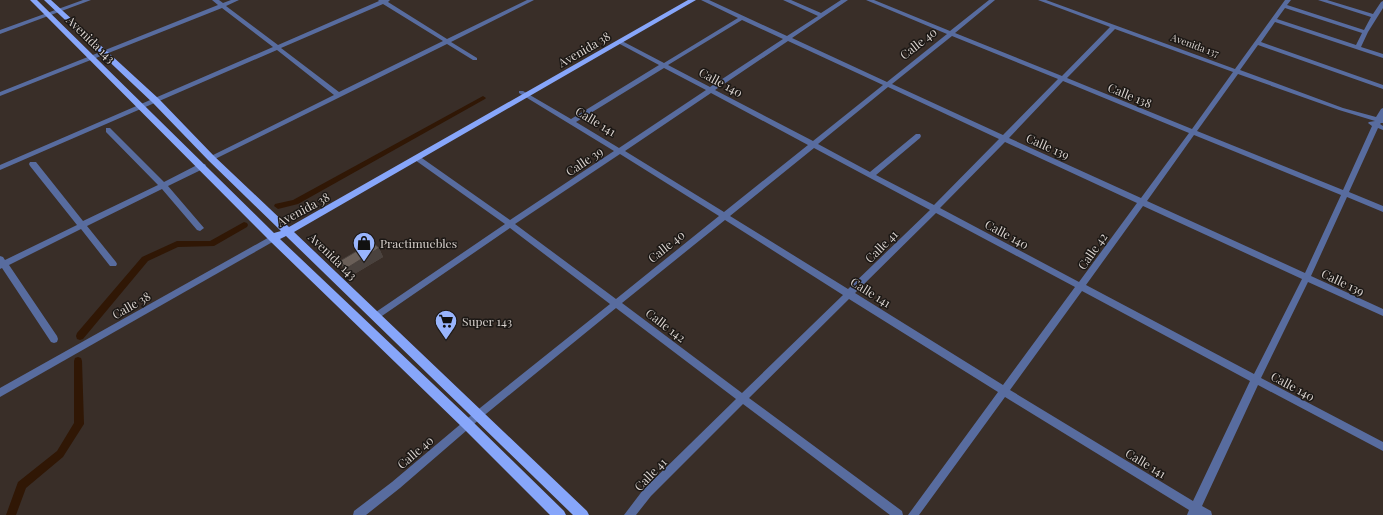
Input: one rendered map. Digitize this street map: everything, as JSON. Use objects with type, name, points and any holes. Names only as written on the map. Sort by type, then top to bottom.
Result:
[{"type":"main road","name":"Avenida 143","points":[[34,0],[273,238],[560,515]]},
{"type":"main road","name":"Avenida 143","points":[[47,0],[156,101],[211,158],[287,229],[582,515]]},
{"type":"main road","name":"Avenida 38","points":[[287,229],[418,158],[684,0]]},
{"type":"main road","name":"Avenida 38","points":[[273,238],[524,94],[620,42],[693,0]]},
{"type":"street","points":[[0,32],[88,0]]},
{"type":"street","points":[[216,0],[340,95]]},
{"type":"street","points":[[0,94],[236,0]]},
{"type":"street","points":[[0,168],[143,107],[383,0],[475,59]]},
{"type":"street","points":[[211,158],[531,0]]},
{"type":"street","name":"Calle 139","points":[[704,0],[1142,200],[1383,313]]},
{"type":"street","points":[[786,0],[821,15]]},
{"type":"street","name":"Calle 39","points":[[376,316],[510,224],[845,0]]},
{"type":"street","name":"Calle 138","points":[[869,0],[1383,209]]},
{"type":"street","name":"Calle 40","points":[[358,515],[396,485],[478,415],[886,84],[992,0]]},
{"type":"street","name":"Avenida 137","points":[[1041,0],[1236,72],[1379,122],[1383,128]]},
{"type":"street","points":[[1321,0],[1374,16]]},
{"type":"street","points":[[1358,48],[1365,32],[1383,2],[1376,0]]},
{"type":"street","points":[[1286,3],[1365,32]]},
{"type":"street","name":"Calle 42","points":[[913,515],[1081,287],[1142,200],[1286,3]]},
{"type":"street","points":[[572,121],[742,18]]},
{"type":"street","points":[[1274,20],[1383,56]]},
{"type":"street","name":"Calle 41","points":[[629,515],[652,488],[744,399],[935,209],[1114,26]]},
{"type":"street","name":"Calle 140","points":[[620,42],[1383,447]]},
{"type":"street","points":[[1257,43],[1383,87]]},
{"type":"street","name":"Calle 141","points":[[524,94],[572,121],[1194,511],[1207,515]]},
{"type":"street","points":[[1194,511],[1256,379],[1307,277],[1379,122],[1383,110]]},
{"type":"street","points":[[108,130],[162,184],[200,228]]},
{"type":"street","points":[[871,175],[918,136]]},
{"type":"street","name":"Calle 142","points":[[418,158],[510,224],[898,515]]},
{"type":"street","points":[[33,164],[82,223],[113,264]]},
{"type":"street","points":[[54,339],[1,262],[200,165]]},
{"type":"street","name":"Calle 38","points":[[0,393],[273,238]]},
{"type":"building","points":[[372,242],[379,248],[347,268],[340,261]]},
{"type":"waterway","points":[[278,206],[295,202],[483,98]]},
{"type":"waterway","points":[[80,336],[145,259],[177,244],[211,244],[244,225]]},
{"type":"waterway","points":[[11,515],[22,485],[60,454],[79,424],[78,361]]},
{"type":"place","name":"Practimuebles","points":[[364,262]]},
{"type":"place","name":"Super 143","points":[[446,340]]}]
